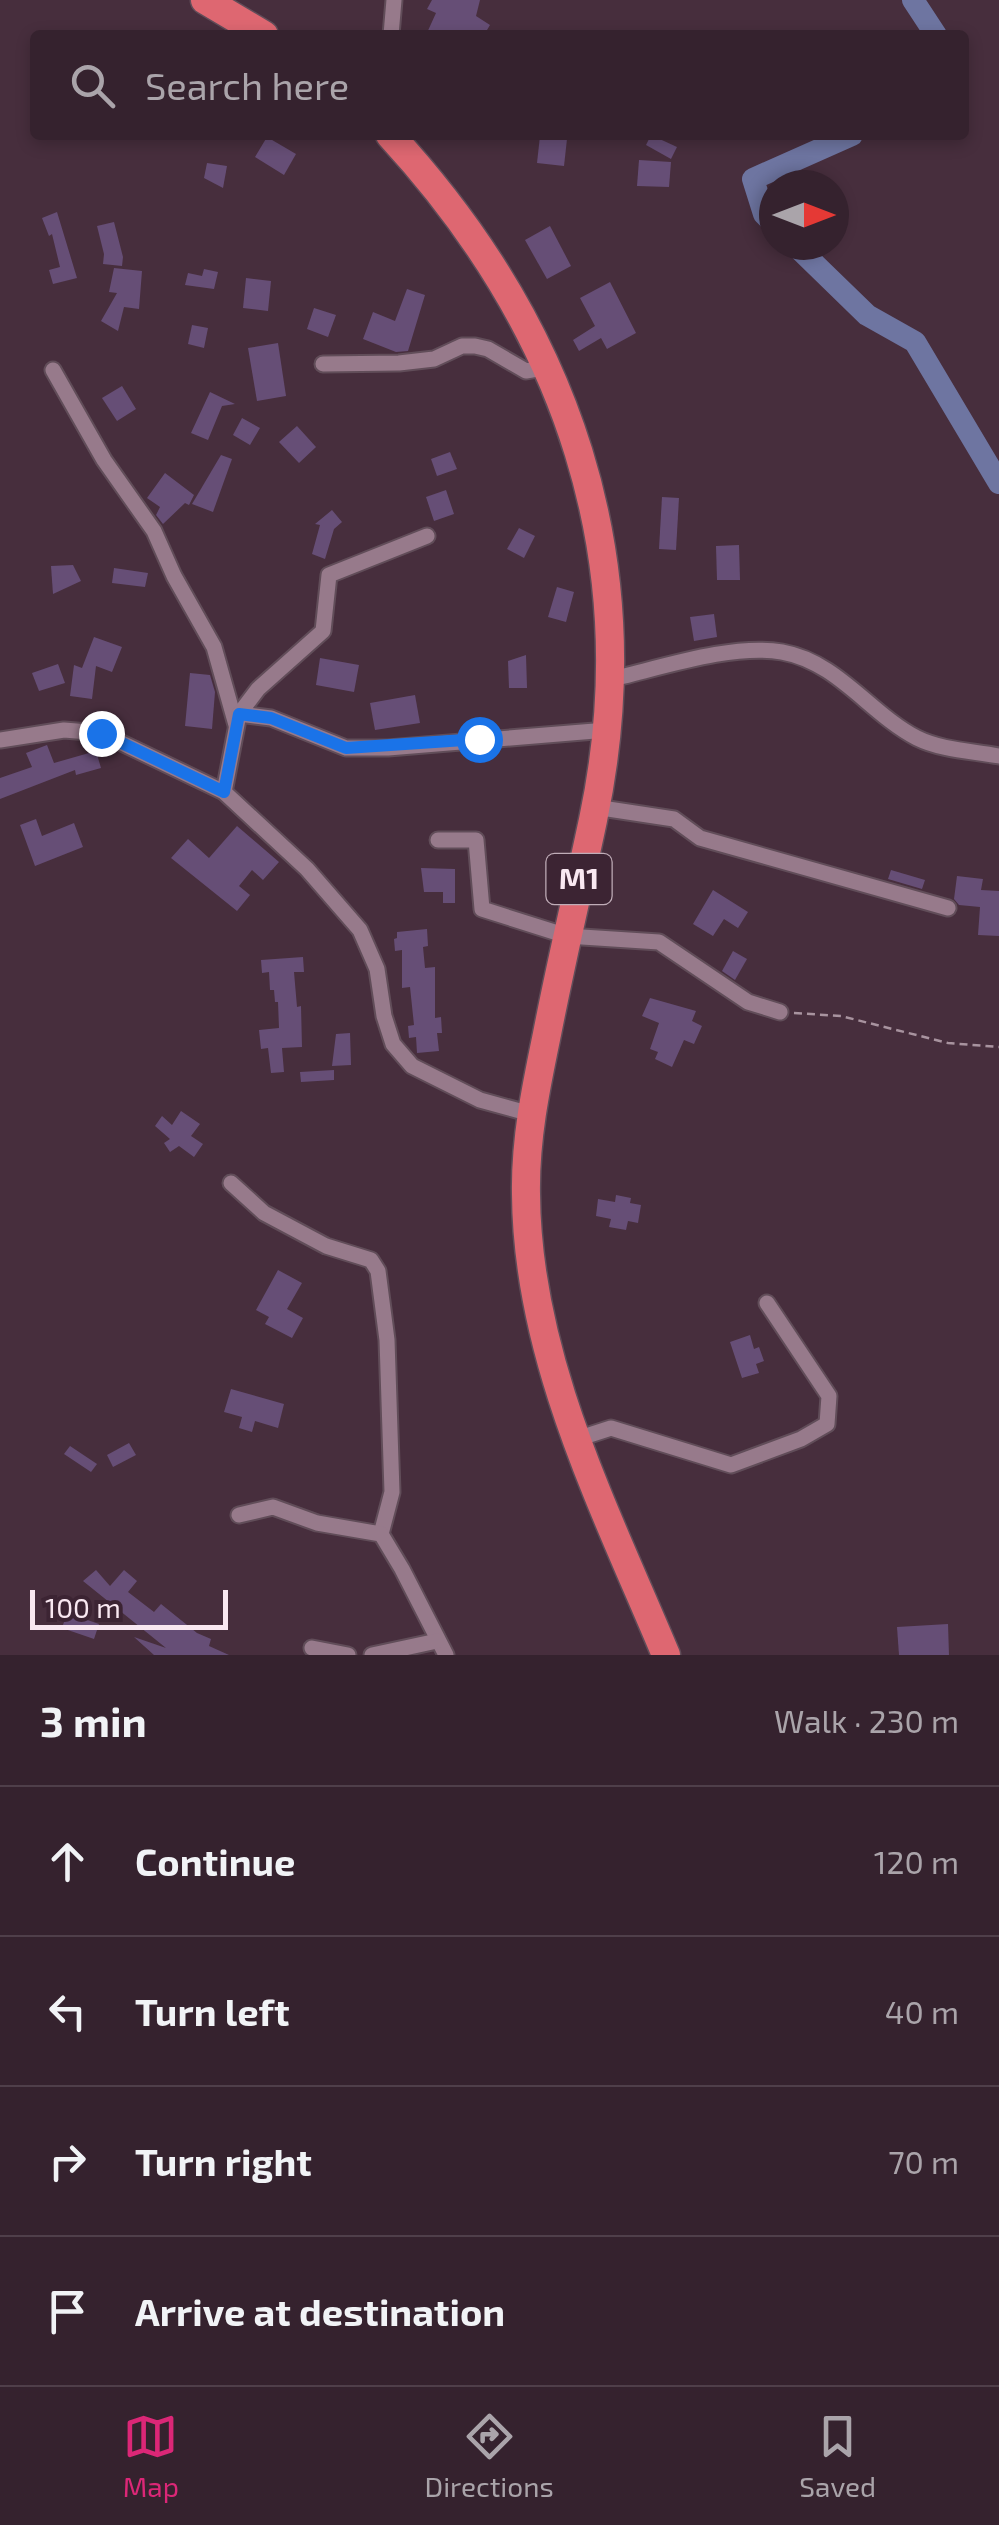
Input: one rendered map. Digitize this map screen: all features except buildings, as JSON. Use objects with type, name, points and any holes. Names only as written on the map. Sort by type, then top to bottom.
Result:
[{"type":"highway","points":[[206,0],[256,30]]},
{"type":"highway","name":"M1","points":[[395,140],[428,176],[508,287],[549,367],[591,493],[610,637],[606,730],[595,806],[530,1114],[526,1192],[530,1266],[540,1321],[577,1439],[666,1655]]},
{"type":"street","points":[[391,30],[394,0]]},
{"type":"street","points":[[322,364],[434,359],[462,346],[474,346],[488,349],[526,371],[549,367]]},
{"type":"street","points":[[54,370],[104,460],[154,530],[174,576],[214,647],[237,720]]},
{"type":"street","points":[[224,792],[237,720],[258,689],[322,631],[328,580],[333,571],[427,536]]},
{"type":"street","points":[[608,680],[721,655],[781,652],[814,662],[838,676],[914,736],[934,745],[999,756]]},
{"type":"street","points":[[237,720],[271,718],[346,748],[606,730]]},
{"type":"street","points":[[0,740],[64,730],[101,733],[224,792],[307,869],[360,930],[378,969],[384,1016],[393,1044],[412,1066],[480,1100],[530,1114]]},
{"type":"street","points":[[595,806],[674,819],[700,838],[948,908]]},
{"type":"street","points":[[438,840],[476,840],[482,910],[567,936],[659,942],[748,1002],[780,1012]]},
{"type":"street","points":[[231,1184],[264,1213],[326,1246],[376,1264],[386,1340],[392,1492],[381,1534],[442,1648],[372,1655]]},
{"type":"street","points":[[577,1439],[611,1428],[732,1464],[801,1439],[827,1424],[828,1396],[767,1303]]},
{"type":"street","points":[[239,1515],[273,1507],[317,1523],[381,1534]]},
{"type":"street","points":[[312,1648],[348,1655]]},
{"type":"path","points":[[780,1012],[841,1016],[948,1043],[999,1047]]},
{"type":"waterway","points":[[913,0],[933,30]]},
{"type":"waterway","points":[[773,170],[841,140]]},
{"type":"waterway","points":[[759,176],[753,179],[759,198]]},
{"type":"waterway","points":[[810,260],[867,315],[915,342],[999,483]]},
{"type":"route","points":[[101,733],[224,792],[239,714],[271,718],[346,748],[479,739]]}]
